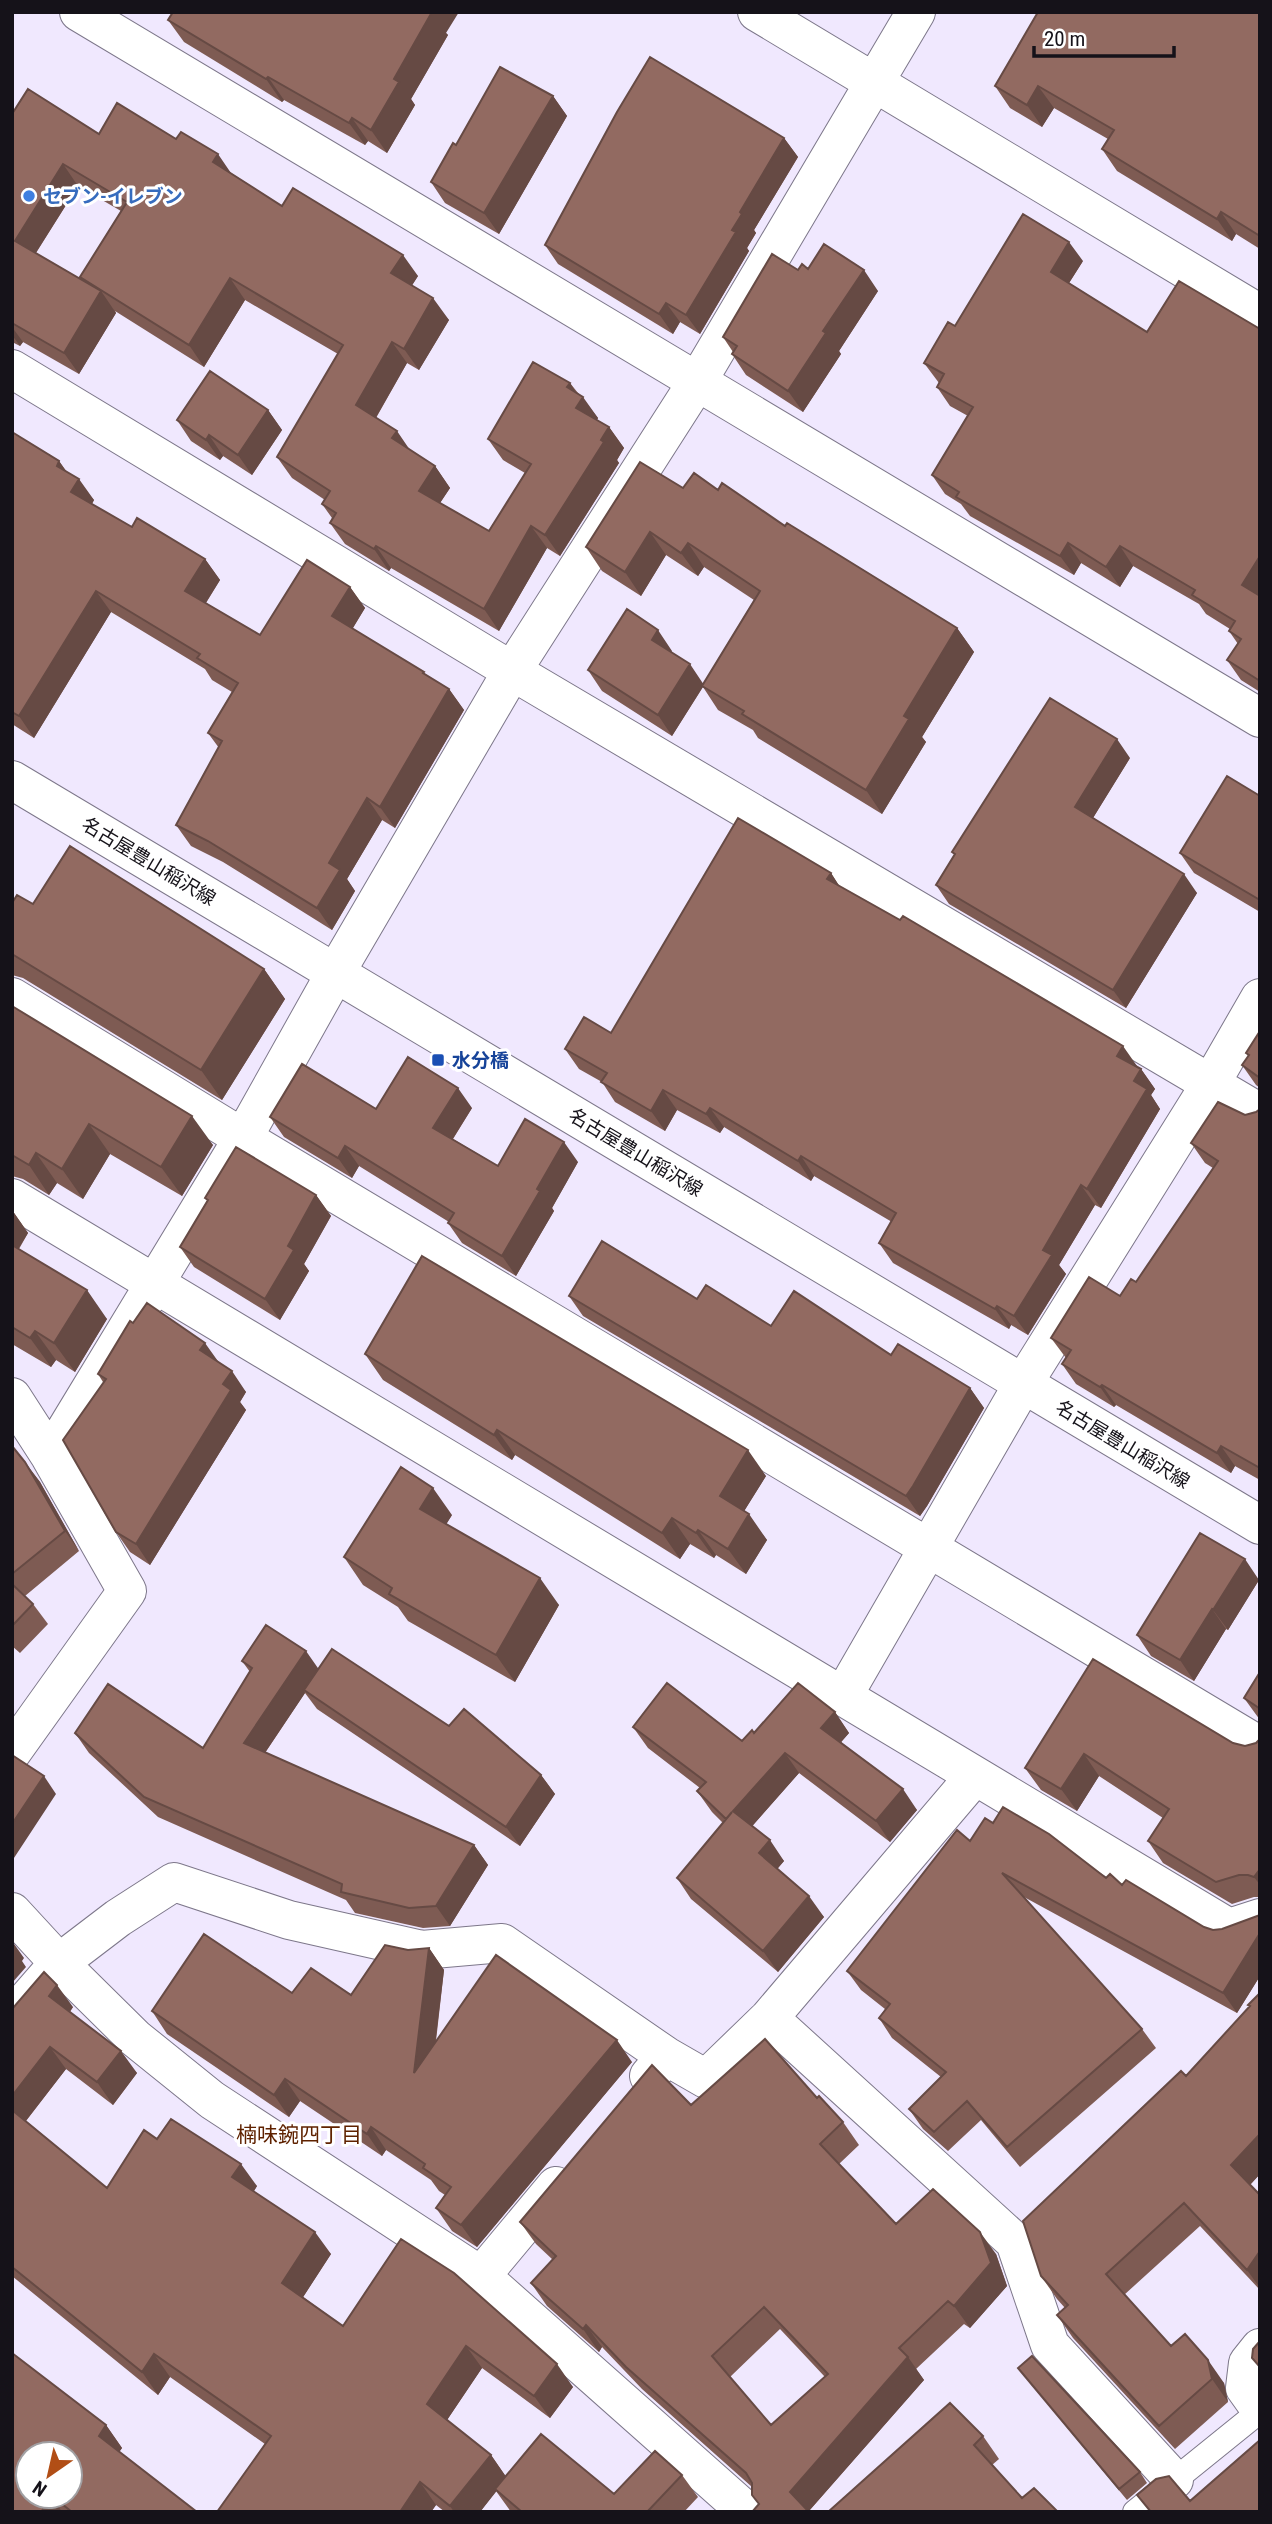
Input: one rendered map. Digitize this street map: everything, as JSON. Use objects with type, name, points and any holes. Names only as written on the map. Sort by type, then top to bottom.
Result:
[{"type":"street","points":[[79,12],[1260,718]]},
{"type":"street","points":[[757,12],[1260,314]]},
{"type":"street","points":[[50,1456],[243,1138],[336,972],[512,671],[697,382],[916,12]]},
{"type":"street","points":[[12,369],[512,671],[1260,1113]]},
{"type":"street","name":"名古屋豊山稲沢線","points":[[12,780],[1260,1525]]},
{"type":"street","points":[[12,997],[1260,1746]]},
{"type":"street","points":[[843,1696],[1023,1384],[1260,998]]},
{"type":"street","points":[[12,1198],[1229,1928],[1260,1918]]},
{"type":"street","points":[[12,1397],[50,1456],[127,1591],[12,1752]]},
{"type":"street","points":[[12,2017],[59,1963],[118,1918],[174,1881],[289,1920],[422,1950],[502,1943],[666,2056],[706,2079],[769,2018],[974,1777]]},
{"type":"street","points":[[12,1912],[135,2038],[212,2100],[481,2276],[747,2512]]},
{"type":"street","points":[[769,2018],[1015,2242],[1050,2345],[1174,2480]]},
{"type":"street","points":[[630,2098],[666,2056]]},
{"type":"street","points":[[481,2276],[578,2161]]},
{"type":"street","points":[[1260,2348],[1248,2363],[1245,2388],[1260,2410]]},
{"type":"lane","points":[[1135,2512],[1260,2410]]},
{"type":"building","points":[[173,12],[432,12],[394,79],[399,82],[371,130],[352,118],[349,123],[268,77],[266,79],[168,20]]},
{"type":"building","points":[[1038,12],[1260,12],[1260,236],[1221,212],[1217,219],[1102,149],[1114,130],[1038,86],[1027,105],[995,86]]},
{"type":"building","points":[[650,57],[784,138],[740,212],[742,214],[732,230],[736,232],[686,315],[666,303],[659,314],[545,245]]},
{"type":"building","points":[[500,67],[553,96],[484,213],[431,182],[453,143],[456,145]]},
{"type":"building","points":[[28,89],[99,134],[117,103],[176,139],[181,132],[218,154],[213,162],[282,206],[293,188],[403,255],[391,273],[433,298],[404,349],[392,342],[356,405],[397,431],[392,438],[435,466],[419,491],[489,531],[531,464],[488,439],[533,362],[570,383],[567,387],[583,397],[576,408],[609,427],[601,440],[604,442],[545,535],[531,526],[484,609],[376,546],[374,549],[330,523],[336,513],[322,504],[330,491],[277,457],[343,345],[230,278],[189,345],[80,277],[127,202],[63,164],[15,241],[101,291],[64,353],[12,323],[12,114]]},
{"type":"building","points":[[1023,214],[1069,242],[1051,272],[1147,332],[1179,281],[1260,329],[1260,556],[1242,585],[1260,596],[1260,681],[1227,660],[1241,639],[1229,631],[1235,621],[1192,595],[1195,590],[1120,546],[1106,567],[1068,543],[1060,556],[956,497],[959,492],[932,475],[973,407],[937,387],[944,374],[924,363],[948,322],[955,326]]},
{"type":"building","points":[[824,244],[864,270],[823,331],[826,333],[788,391],[732,354],[737,346],[723,337],[772,254],[798,270],[802,264],[808,269]]},
{"type":"building","points":[[210,371],[268,410],[238,455],[209,435],[206,440],[177,420]]},
{"type":"building","points":[[12,432],[59,461],[57,466],[79,479],[71,492],[132,527],[137,518],[205,559],[185,591],[260,635],[307,560],[350,587],[332,616],[449,689],[380,807],[367,798],[329,863],[340,870],[317,908],[208,841],[176,825],[222,741],[208,733],[238,683],[197,658],[200,654],[96,591],[19,716],[12,712]]},
{"type":"building","points":[[640,462],[683,488],[694,473],[718,490],[722,483],[785,526],[787,523],[957,628],[904,716],[909,719],[866,790],[742,714],[744,711],[702,686],[760,591],[688,543],[681,553],[650,532],[625,572],[586,547]]},
{"type":"building","points":[[627,609],[658,630],[652,640],[690,664],[658,715],[588,670]]},
{"type":"building","points":[[1050,698],[1117,739],[1075,807],[1184,874],[1113,990],[936,885],[955,854],[952,852]]},
{"type":"building","points":[[1227,776],[1260,796],[1260,900],[1180,853]]},
{"type":"building","points":[[738,818],[831,873],[827,879],[900,920],[903,916],[1123,1046],[1117,1056],[1141,1069],[1134,1081],[1147,1089],[1087,1189],[1081,1185],[1043,1250],[1052,1255],[1014,1316],[997,1306],[995,1309],[879,1243],[896,1213],[801,1156],[798,1161],[710,1108],[706,1114],[663,1090],[651,1111],[601,1082],[607,1073],[565,1049],[584,1017],[611,1033]]},
{"type":"building","points":[[70,846],[264,969],[201,1070],[12,954],[12,903],[17,895],[33,904]]},
{"type":"building","points":[[12,1006],[192,1116],[161,1167],[89,1124],[62,1169],[36,1153],[29,1165],[12,1155]]},
{"type":"building","points":[[1260,1031],[1260,1078],[1242,1065]]},
{"type":"building","points":[[408,1057],[458,1088],[433,1128],[498,1166],[525,1119],[564,1142],[537,1189],[540,1191],[502,1256],[448,1223],[454,1213],[345,1146],[338,1158],[270,1117],[302,1064],[376,1109]]},
{"type":"building","points":[[1218,1102],[1245,1115],[1260,1109],[1260,1468],[1221,1446],[1217,1453],[1062,1364],[1071,1350],[1051,1338],[1089,1277],[1120,1296],[1131,1279],[1136,1282],[1218,1161],[1191,1143]]},
{"type":"building","points":[[236,1147],[316,1195],[288,1246],[294,1250],[265,1299],[180,1247],[208,1200],[205,1198]]},
{"type":"building","points":[[602,1241],[697,1299],[706,1285],[771,1326],[794,1291],[891,1355],[898,1344],[970,1388],[906,1496],[569,1296]]},
{"type":"building","points":[[12,1245],[87,1290],[54,1343],[35,1331],[30,1338],[12,1327]]},
{"type":"building","points":[[422,1256],[748,1450],[720,1496],[749,1514],[728,1549],[672,1518],[662,1533],[497,1430],[494,1435],[365,1354]]},
{"type":"building","points":[[147,1303],[205,1343],[200,1350],[232,1371],[223,1384],[231,1390],[136,1544],[116,1532],[63,1440],[106,1379],[98,1374],[130,1321],[133,1323]]},
{"type":"building","points":[[12,1446],[25,1462],[65,1531],[12,1574]]},
{"type":"building","points":[[401,1467],[433,1488],[420,1509],[540,1578],[496,1655],[389,1594],[392,1588],[344,1557]]},
{"type":"building","points":[[1200,1533],[1245,1559],[1180,1660],[1137,1635]]},
{"type":"building","points":[[12,1584],[33,1604],[12,1626]]},
{"type":"building","points":[[266,1625],[306,1651],[244,1743],[474,1845],[436,1906],[409,1908],[341,1892],[342,1884],[144,1797],[75,1733],[108,1684],[203,1748],[252,1668],[242,1661]]},
{"type":"building","points":[[332,1649],[449,1726],[464,1709],[541,1775],[506,1827],[304,1690]]},
{"type":"building","points":[[1093,1659],[1233,1743],[1245,1746],[1260,1739],[1260,1869],[1254,1877],[1239,1875],[1216,1882],[1148,1841],[1169,1809],[1084,1754],[1061,1789],[1025,1768]]},
{"type":"building","points":[[1260,1672],[1260,1709],[1244,1698]]},
{"type":"building","points":[[667,1683],[742,1741],[752,1730],[754,1733],[798,1683],[835,1712],[821,1728],[903,1789],[876,1821],[785,1753],[733,1811],[770,1840],[759,1853],[809,1896],[763,1951],[677,1878],[732,1812],[726,1819],[697,1791],[706,1782],[633,1727]]},
{"type":"building","points":[[12,1755],[44,1776],[12,1824]]},
{"type":"building","points":[[1003,1807],[1049,1834],[1106,1878],[1110,1874],[1122,1885],[1126,1880],[1204,1927],[1222,1929],[1260,1915],[1260,1933],[1223,1993],[1002,1873],[1142,2029],[1007,2147],[967,2101],[934,2132],[909,2109],[946,2072],[879,2018],[890,2004],[847,1971],[957,1830],[970,1841],[985,1818],[993,1823]]},
{"type":"building","points":[[204,1934],[292,1993],[311,1968],[351,1995],[385,1945],[408,1950],[429,1948],[414,2073],[496,1955],[617,2040],[461,2225],[436,2208],[451,2187],[423,2168],[425,2164],[371,2127],[367,2134],[285,2079],[274,2095],[152,2011]]},
{"type":"building","points":[[44,1972],[57,1985],[49,1996],[121,2051],[97,2082],[50,2047],[12,2096],[12,2009]]},
{"type":"building","points":[[1260,1993],[1260,2134],[1231,2165],[1260,2195],[1260,2251],[1247,2270],[1184,2203],[1106,2274],[1171,2346],[1185,2334],[1208,2360],[1212,2379],[1159,2426],[1057,2315],[1068,2305],[1041,2276],[1023,2221],[1181,2071],[1186,2076]]},
{"type":"building","points":[[765,2039],[817,2098],[819,2096],[843,2122],[820,2144],[896,2224],[933,2189],[980,2232],[991,2263],[954,2306],[948,2301],[899,2348],[908,2357],[790,2492],[809,2512],[752,2512],[759,2504],[752,2495],[752,2483],[746,2473],[626,2367],[586,2325],[583,2329],[531,2283],[556,2256],[520,2222],[652,2065],[691,2105]],"holes":[[[764,2307],[828,2374],[771,2425],[712,2356]]]},
{"type":"building","points":[[12,2110],[107,2188],[144,2130],[157,2139],[171,2119],[241,2164],[232,2177],[315,2232],[282,2283],[343,2326],[401,2239],[454,2273],[557,2364],[534,2396],[466,2346],[427,2404],[491,2455],[450,2506],[420,2482],[400,2512],[217,2512],[271,2436],[154,2354],[142,2372],[12,2267]]},
{"type":"building","points":[[1260,2341],[1260,2367],[1252,2358],[1253,2349]]},
{"type":"building","points":[[12,2353],[106,2425],[99,2436],[197,2512],[72,2512],[70,2510],[84,2510],[84,2440],[14,2440],[14,2510],[42,2510],[12,2512]]},
{"type":"building","points":[[1032,2356],[1140,2472],[1119,2489],[1018,2368]]},
{"type":"building","points":[[950,2403],[983,2436],[974,2445],[1022,2498],[1034,2488],[1058,2512],[828,2512]]},
{"type":"building","points":[[541,2434],[614,2494],[655,2451],[682,2475],[647,2512],[522,2512],[495,2489]]},
{"type":"building","points":[[1260,2440],[1260,2512],[1151,2512],[1137,2495],[1156,2479],[1169,2476],[1190,2501]]},
{"type":"place","name":"セブン-イレブン","points":[[29,196]]},
{"type":"place","name":"水分橋","points":[[438,1060]]},
{"type":"district","name":"楠味鋺四丁目","points":[[299,2135]]}]
